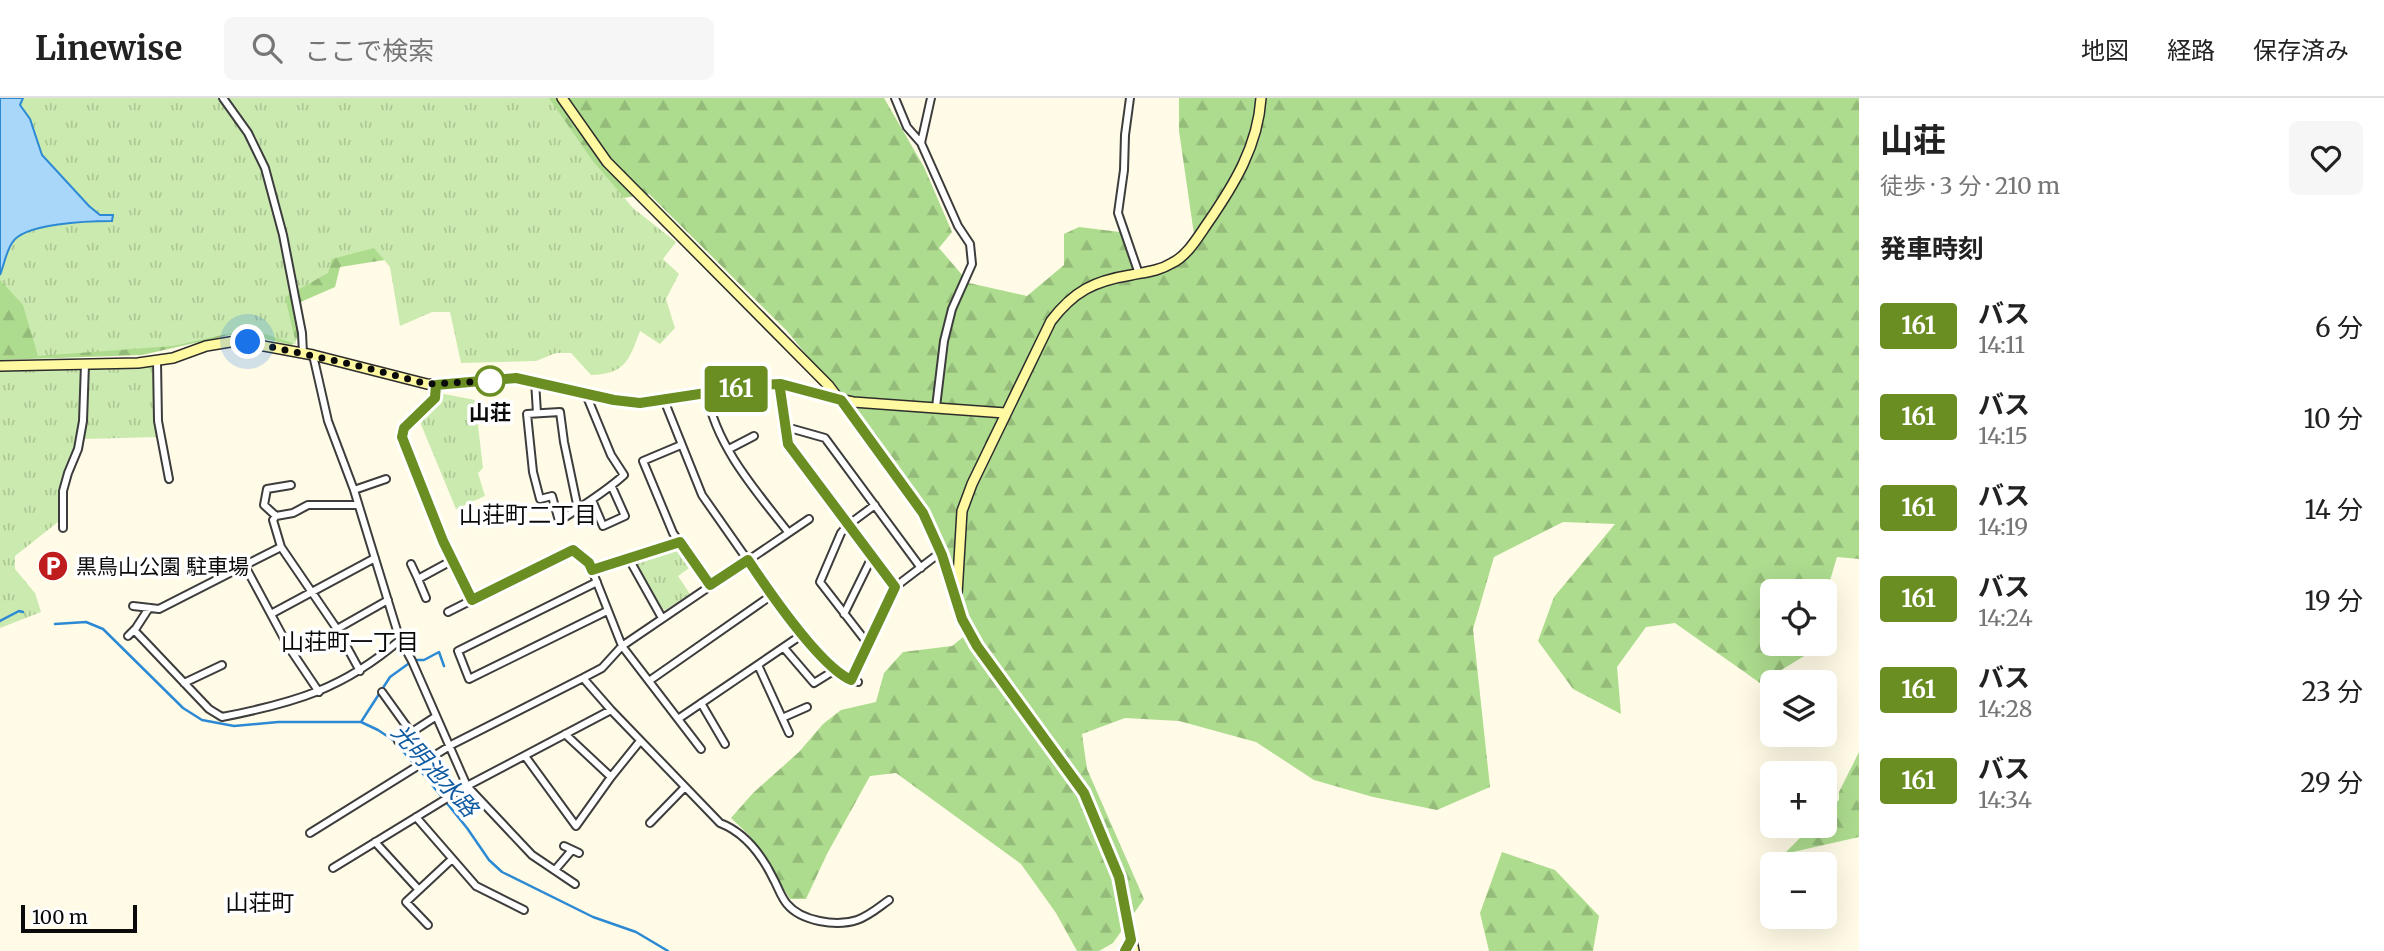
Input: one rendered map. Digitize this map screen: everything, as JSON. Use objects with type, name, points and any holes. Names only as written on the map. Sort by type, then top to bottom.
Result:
[{"type":"street","points":[[223,98],[247,133],[265,168],[283,235],[308,354],[328,421],[354,490],[400,640],[467,786],[533,855],[575,884]]},
{"type":"street","points":[[562,98],[607,162],[821,377],[915,501],[942,555],[962,619],[977,646],[1084,793],[1119,877],[1134,951]]},
{"type":"street","points":[[895,98],[907,127],[921,143],[958,226],[970,244],[972,264],[952,309],[944,341],[936,407]]},
{"type":"street","points":[[921,143],[931,98]]},
{"type":"street","points":[[1130,98],[1118,213],[1139,274]]},
{"type":"street","points":[[957,597],[962,511],[1005,412],[1051,321],[1064,304],[1081,290],[1108,279],[1152,272],[1175,262],[1195,241],[1242,169],[1255,134],[1261,98]]},
{"type":"street","points":[[0,366],[157,361],[214,344],[236,341],[308,354],[436,385],[516,378],[626,401],[664,400],[781,384],[841,400],[1005,412]]},
{"type":"street","points":[[157,361],[158,421],[169,480]]},
{"type":"street","points":[[63,528],[63,491],[78,449],[83,421],[85,364]]},
{"type":"street","points":[[536,381],[537,414]]},
{"type":"street","points":[[781,384],[788,444],[895,587]]},
{"type":"street","points":[[436,385],[435,398],[404,428],[402,437],[472,600]]},
{"type":"street","points":[[578,509],[560,412],[527,414],[533,472],[540,499],[552,496],[559,521],[578,509],[592,500],[612,486],[624,475],[611,455],[585,392]]},
{"type":"street","points":[[707,394],[711,416],[740,470],[788,533]]},
{"type":"street","points":[[664,400],[702,495],[772,595],[839,674],[854,681],[895,587],[937,555],[942,555]]},
{"type":"street","points":[[401,418],[407,425]]},
{"type":"street","points":[[786,427],[825,438],[921,568]]},
{"type":"street","points":[[729,449],[754,436]]},
{"type":"street","points":[[681,445],[643,461],[673,533],[710,585]]},
{"type":"street","points":[[354,490],[386,479]]},
{"type":"street","points":[[263,481],[267,489],[264,505],[276,516]]},
{"type":"street","points":[[267,489],[291,485]]},
{"type":"street","points":[[592,500],[603,526],[625,516],[612,486]]},
{"type":"street","points":[[276,516],[293,513],[308,506],[358,505]]},
{"type":"street","points":[[868,644],[820,582],[841,534],[848,525],[875,505]]},
{"type":"street","points":[[276,516],[273,520],[281,547],[337,628],[360,671]]},
{"type":"street","points":[[310,833],[449,747],[603,668],[622,646],[809,519]]},
{"type":"street","points":[[592,570],[680,542]]},
{"type":"street","points":[[133,606],[159,609],[281,547]]},
{"type":"street","points":[[448,612],[573,550],[589,563],[622,646],[701,748]]},
{"type":"street","points":[[541,556],[544,564]]},
{"type":"street","points":[[844,614],[872,557]]},
{"type":"street","points":[[271,614],[375,558]]},
{"type":"street","points":[[629,559],[662,618]]},
{"type":"street","points":[[418,579],[453,561]]},
{"type":"street","points":[[411,564],[426,598]]},
{"type":"street","points":[[245,566],[288,646],[319,692]]},
{"type":"street","points":[[489,582],[492,590]]},
{"type":"street","points":[[597,582],[458,651],[469,679],[607,611]]},
{"type":"street","points":[[649,681],[772,595]]},
{"type":"street","points":[[337,628],[388,600]]},
{"type":"street","points":[[149,608],[131,633],[209,709],[222,718],[277,707],[319,692],[360,671],[400,640]]},
{"type":"street","points":[[678,719],[803,634]]},
{"type":"street","points":[[784,648],[814,682],[835,670]]},
{"type":"street","points":[[758,665],[789,733]]},
{"type":"street","points":[[184,683],[219,670]]},
{"type":"street","points":[[583,678],[720,823],[735,830],[750,842],[787,904],[803,916],[821,921],[850,921],[868,915],[889,900]]},
{"type":"street","points":[[382,692],[410,731]]},
{"type":"street","points":[[701,704],[725,744]]},
{"type":"street","points":[[782,718],[807,707]]},
{"type":"street","points":[[333,868],[467,786],[611,710]]},
{"type":"street","points":[[398,741],[435,717]]},
{"type":"street","points":[[565,734],[611,777]]},
{"type":"street","points":[[525,756],[576,826],[640,741]]},
{"type":"street","points":[[650,823],[685,787]]},
{"type":"street","points":[[416,817],[476,886],[524,910]]},
{"type":"street","points":[[375,842],[419,890]]},
{"type":"street","points":[[555,870],[575,851],[564,846]]},
{"type":"street","points":[[428,925],[406,902],[452,859]]},
{"type":"street","points":[[1125,951],[1131,940]]},
{"type":"green space","points":[[0,98],[549,98],[592,160],[633,208],[676,242],[663,259],[679,274],[666,299],[675,328],[660,344],[640,331],[624,364],[603,374],[591,375],[571,353],[556,353],[536,361],[461,363],[450,312],[432,312],[400,326],[390,267],[374,248],[332,259],[328,273],[285,297],[296,344],[259,332],[236,332],[173,346],[38,356],[23,305],[0,280]]},
{"type":"green space","points":[[23,98],[884,98],[924,167],[952,232],[939,248],[969,283],[1027,296],[1064,265],[1064,234],[1079,227],[1120,232],[1136,274],[1174,262],[1195,241],[1179,131],[1179,98],[1859,98],[1859,559],[1837,557],[1830,579],[1760,579],[1760,656],[1804,656],[1781,670],[1760,670],[1760,683],[1675,623],[1646,627],[1617,667],[1621,714],[1573,689],[1538,641],[1554,597],[1615,524],[1563,522],[1494,557],[1473,629],[1490,787],[1437,810],[1373,797],[1314,780],[1256,742],[1179,721],[1125,718],[1082,734],[1087,769],[1144,899],[1113,943],[1099,951],[1077,951],[1056,913],[1021,864],[896,773],[870,776],[827,854],[806,899],[790,899],[749,835],[731,818],[753,793],[799,752],[823,724],[841,710],[876,702],[884,673],[903,652],[952,646],[972,630],[948,565],[920,503],[861,422],[787,331],[649,194],[610,200],[436,252],[340,267],[335,287],[296,304],[299,331],[292,345],[246,335],[230,335],[142,355],[0,360],[0,277]]},
{"type":"green space","points":[[156,364],[152,366],[158,437],[84,439],[76,447],[62,477],[58,522],[15,556],[15,569],[35,593],[41,612],[0,628],[0,369],[80,369]]},
{"type":"green space","points":[[439,393],[475,400],[483,468],[478,473],[485,496],[456,509],[420,422],[438,404]]},
{"type":"green space","points":[[675,549],[681,551],[692,566],[678,576],[690,594],[665,610],[661,609],[637,564],[639,560]]},
{"type":"green space","points":[[1859,752],[1859,837],[1786,852],[1800,838],[1837,838],[1839,792]]},
{"type":"green space","points":[[1502,852],[1555,870],[1599,916],[1593,951],[1489,951],[1480,913]]},
{"type":"water","points":[[0,98],[23,98],[20,105],[30,119],[42,155],[89,206],[100,215],[113,215],[112,221],[43,227],[19,236],[10,247],[0,275]]},
{"type":"waterway","name":"光明池水路","points":[[0,621],[19,611],[23,612]]},
{"type":"waterway","name":"光明池水路","points":[[55,624],[86,622],[103,629],[183,708],[202,720],[234,726],[278,722],[361,722],[378,730],[393,740],[424,775],[489,860],[502,872],[593,917],[636,932],[668,951]]},
{"type":"waterway","points":[[415,660],[424,660],[439,652],[444,666]]},
{"type":"waterway","points":[[361,722],[390,677],[408,664]]},
{"type":"bus line","name":"161","points":[[780,389],[788,444],[895,587],[851,680],[839,674],[803,634],[748,560],[710,585],[680,542],[592,570],[589,563],[573,550],[472,600],[443,541],[402,437],[404,428],[435,398],[436,385],[516,378],[614,400],[640,403],[781,384],[841,400],[923,513],[942,555],[962,619],[977,646],[1084,793],[1119,877],[1131,940],[1125,951]]},
{"type":"place","name":"山荘","points":[[490,381]]},
{"type":"place","name":"黒鳥山公園 駐車場","points":[[53,566]]},
{"type":"district","name":"山荘町二丁目","points":[[528,514]]},
{"type":"district","name":"山荘町一丁目","points":[[350,641]]},
{"type":"district","name":"山荘町","points":[[260,902]]},
{"type":"route","points":[[248,342],[313,355],[427,384],[490,381]]}]
